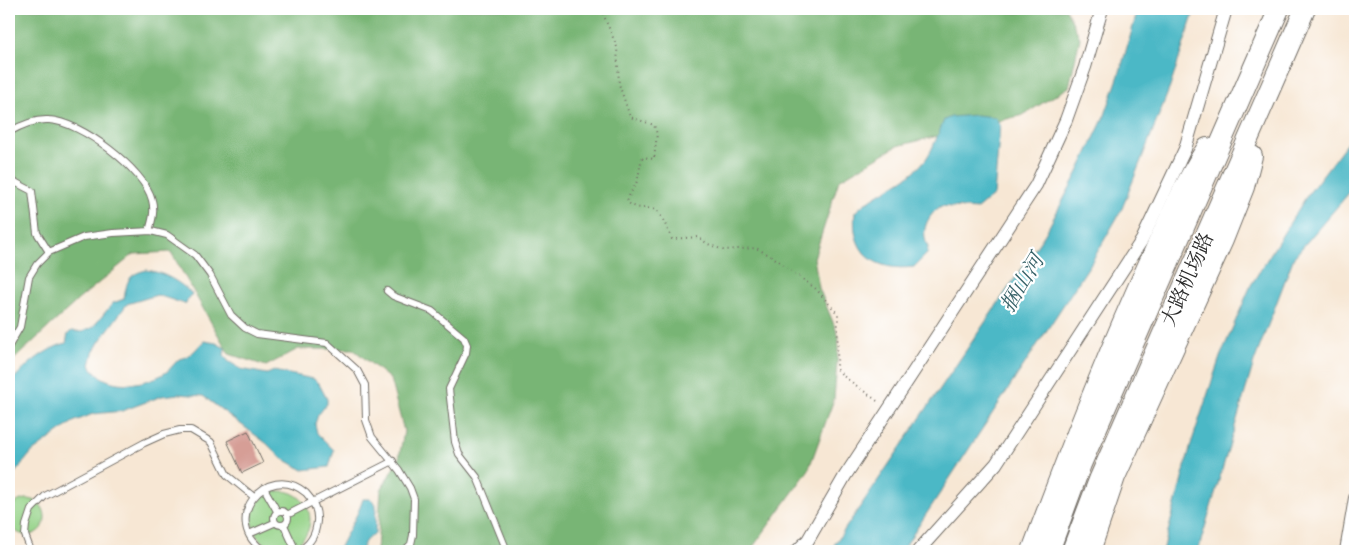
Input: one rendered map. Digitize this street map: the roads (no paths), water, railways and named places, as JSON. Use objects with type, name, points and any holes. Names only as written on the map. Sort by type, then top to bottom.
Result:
[{"type":"main road","name":"大路机场路","points":[[1049,551],[1081,464],[1279,9]]},
{"type":"main road","name":"大路机场路","points":[[1072,551],[1098,480],[1306,9]]},
{"type":"main road","points":[[1032,551],[1063,467],[1128,308],[1191,173],[1238,100]]},
{"type":"main road","points":[[1090,551],[1115,477],[1223,240],[1244,187],[1266,101]]},
{"type":"street","points":[[797,551],[808,540],[845,476],[1036,186],[1066,120],[1085,67],[1102,9]]},
{"type":"street","points":[[918,551],[996,464],[1142,240],[1185,149],[1226,9]]},
{"type":"street","points":[[1346,551],[1355,498]]},
{"type":"lane","points":[[9,132],[31,122],[50,120],[80,130],[113,151],[148,189],[153,210],[150,231]]},
{"type":"lane","points":[[9,179],[32,191],[37,233],[49,252]]},
{"type":"lane","points":[[9,346],[20,327],[29,277],[37,264],[49,252],[84,237],[150,231],[167,235],[195,255],[210,275],[231,315],[245,328],[266,336],[327,343],[340,352],[362,378],[365,385],[368,427],[372,437],[410,488],[414,500],[413,535],[411,544],[404,551]]},
{"type":"lane","points":[[387,291],[393,296],[432,311],[464,338],[468,345],[449,389],[455,442],[459,454],[477,477],[507,551]]},
{"type":"lane","points":[[31,551],[25,536],[26,524],[31,510],[45,496],[144,443],[164,434],[180,430],[191,430],[211,442],[227,475],[254,497]]},
{"type":"lane","points":[[287,515],[392,462]]},
{"type":"lane","points":[[265,551],[258,547],[249,534],[246,514],[254,497],[264,488],[278,484],[290,484],[301,489],[313,503],[318,518],[316,530],[311,540],[297,551],[284,525]]},
{"type":"lane","points":[[264,488],[278,512]]},
{"type":"lane","points":[[278,512],[282,511],[287,515],[288,520],[284,525]]},
{"type":"lane","points":[[274,523],[273,518],[278,512]]},
{"type":"lane","points":[[249,534],[274,523],[284,525]]},
{"type":"water","name":"捆山河","points":[[1138,9],[1195,9],[1170,87],[1121,211],[1091,263],[902,551],[830,551],[1045,234],[1078,172],[1105,115]]},
{"type":"water","points":[[976,115],[995,117],[1000,125],[994,195],[977,209],[941,206],[936,210],[926,224],[927,254],[914,267],[900,268],[888,266],[877,263],[868,257],[861,249],[857,239],[854,226],[855,212],[872,198],[901,181],[919,167],[931,150],[944,120],[951,117]]},
{"type":"water","points":[[1355,132],[1355,186],[1294,257],[1254,362],[1198,551],[1163,551],[1191,444],[1220,357],[1251,285],[1306,197]]},
{"type":"water","points":[[147,270],[160,273],[172,279],[192,294],[185,304],[157,295],[127,304],[93,353],[90,365],[96,373],[105,379],[125,384],[146,381],[165,373],[179,359],[189,355],[204,341],[216,343],[225,348],[224,355],[228,361],[241,369],[267,374],[274,371],[314,379],[327,399],[327,404],[318,415],[315,424],[317,433],[334,450],[329,467],[303,470],[280,457],[266,443],[203,396],[179,394],[162,396],[122,411],[93,414],[73,422],[32,452],[9,480],[9,384],[35,359],[66,343],[68,334],[71,331],[82,332],[93,327],[113,303],[124,299],[127,283],[132,276]]},
{"type":"water","points":[[363,499],[371,499],[376,504],[375,534],[369,537],[362,551],[338,551],[358,513]]}]
